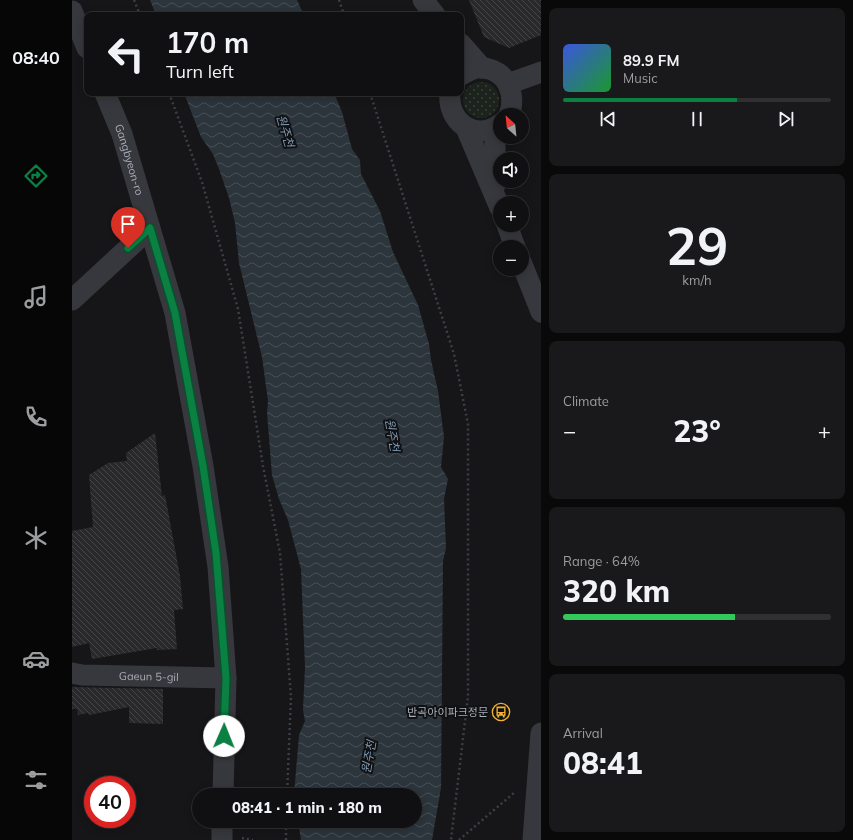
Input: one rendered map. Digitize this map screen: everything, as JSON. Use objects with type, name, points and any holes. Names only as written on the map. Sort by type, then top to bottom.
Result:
[{"type":"street","points":[[423,0],[428,12]]},
{"type":"street","points":[[423,0],[433,12]]},
{"type":"street","points":[[72,11],[84,41]]},
{"type":"street","points":[[464,47],[482,68]]},
{"type":"street","points":[[464,73],[470,70],[482,68],[492,70],[501,76],[508,84],[512,94],[512,105],[510,108]]},
{"type":"street","points":[[508,84],[541,72]]},
{"type":"street","name":"Gangbyeon-ro","points":[[106,96],[122,134],[175,313],[203,466],[218,567],[226,678],[223,788]]},
{"type":"street","points":[[450,96],[449,104],[452,113],[458,122],[466,128],[475,131],[485,131],[493,126]]},
{"type":"street","points":[[466,128],[495,196]]},
{"type":"street","points":[[497,196],[500,144]]},
{"type":"street","points":[[72,300],[150,228]]},
{"type":"street","points":[[527,276],[541,312]]},
{"type":"street","name":"Gaeun 5-gil","points":[[72,673],[82,675],[226,678]]},
{"type":"street","points":[[533,840],[538,819],[538,772],[541,732]]},
{"type":"street","points":[[222,828],[222,840]]},
{"type":"path","points":[[134,0],[139,12]]},
{"type":"path","points":[[340,0],[343,12]]},
{"type":"path","points":[[170,96],[202,182],[238,309],[263,466],[280,553],[291,697],[287,788]]},
{"type":"path","points":[[371,96],[454,354],[468,424],[468,696],[451,840]]},
{"type":"path","points":[[459,840],[538,772]]},
{"type":"path","points":[[286,828],[286,840]]},
{"type":"shaded area","points":[[481,82],[491,85],[496,90],[499,100],[497,108],[493,108],[491,115],[481,118],[471,115],[466,110],[463,100],[466,90],[471,85]]},
{"type":"water","points":[[150,0],[297,0],[303,12],[155,12]]},
{"type":"water","name":"원주천","points":[[185,96],[335,96],[342,112],[352,149],[360,160],[361,174],[380,211],[393,252],[418,305],[429,344],[438,391],[444,437],[441,467],[448,479],[444,499],[446,548],[443,561],[441,788],[432,840],[301,840],[299,828],[422,828],[422,788],[295,788],[299,735],[305,721],[303,710],[305,667],[301,569],[288,520],[279,499],[272,475],[267,413],[268,401],[262,357],[239,263],[235,223],[229,198],[213,154],[201,137]]},
{"type":"building","points":[[469,0],[541,0],[541,35],[509,48],[484,37]]},
{"type":"building","points":[[155,433],[162,496],[165,495],[180,576],[183,609],[174,610],[177,649],[157,650],[157,648],[92,659],[89,643],[72,647],[72,531],[93,527],[89,475],[108,463],[127,461],[126,453]]},
{"type":"building","points":[[72,687],[163,689],[163,724],[129,723],[129,707],[89,715],[88,713],[78,715],[77,709],[72,709]]},
{"type":"place","name":"반곡아이파크정문","points":[[501,712]]},
{"type":"route","points":[[128,248],[150,228],[175,313],[203,466],[218,567],[226,678],[224,736]]}]
